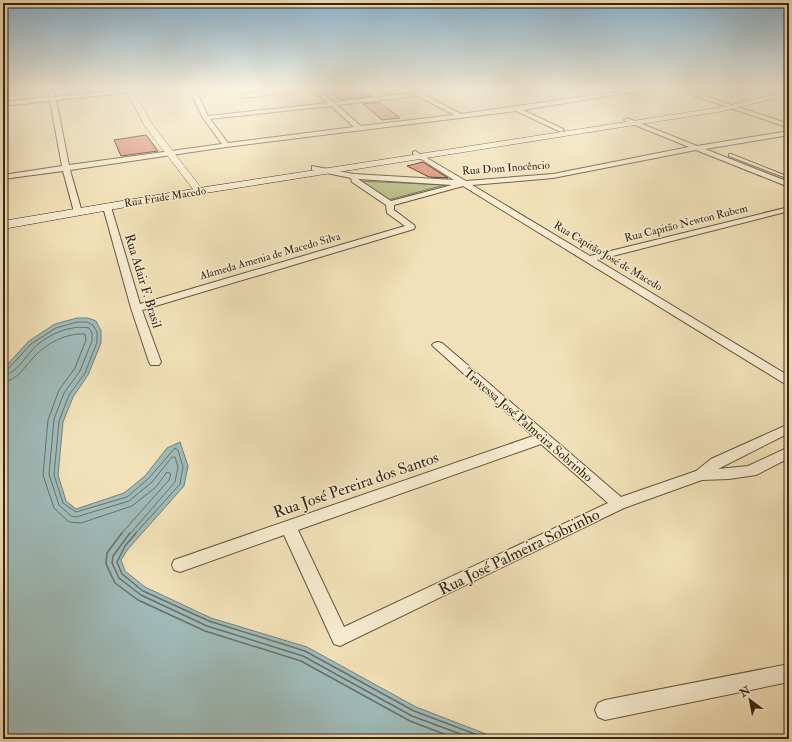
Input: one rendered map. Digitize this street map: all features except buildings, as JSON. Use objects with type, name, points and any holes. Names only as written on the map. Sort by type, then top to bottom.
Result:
[{"type":"main road","points":[[526,137],[561,130],[617,124]]},
{"type":"main road","points":[[418,155],[620,124]]},
{"type":"main road","name":"Rua Frade Macedo","points":[[3,218],[77,208],[315,168],[418,155]]},
{"type":"main road","name":"Rua Frade Macedo","points":[[3,225],[77,208],[107,207],[196,188],[328,171],[418,155]]},
{"type":"street","points":[[58,124],[66,167],[77,208]]},
{"type":"street","points":[[147,124],[196,188]]},
{"type":"street","points":[[210,124],[226,144]]},
{"type":"street","points":[[354,124],[359,128]]},
{"type":"street","points":[[3,177],[226,144],[396,124]]},
{"type":"street","points":[[548,124],[561,130]]},
{"type":"street","points":[[635,124],[789,185]]},
{"type":"street","name":"Rua Dom Inocêncio","points":[[315,168],[354,176],[464,183],[553,176],[697,148],[789,133]]},
{"type":"street","name":"Rua Capitão José de Macedo","points":[[418,155],[789,381]]},
{"type":"street","points":[[354,176],[355,180],[390,204],[456,187],[464,183]]},
{"type":"street","name":"Alameda Amenia de Macedo Silva","points":[[136,308],[411,227],[390,211],[390,204]]},
{"type":"street","name":"Rua Adair F. Brasil","points":[[107,207],[136,308],[155,362]]},
{"type":"street","name":"Rua Capitão Newton Rubem","points":[[590,259],[789,209]]},
{"type":"street","name":"Travessa José Palmeira Sobrinho","points":[[438,345],[619,504]]},
{"type":"street","name":"Rua José Palmeira Sobrinho","points":[[702,475],[716,463],[789,428]]},
{"type":"street","name":"Rua José Pereira dos Santos","points":[[180,565],[543,438]]},
{"type":"street","name":"Rua José Palmeira Sobrinho","points":[[289,528],[340,638],[619,504],[702,475],[751,471],[789,452]]},
{"type":"street","points":[[605,710],[789,673]]},
{"type":"lane","points":[[730,155],[789,178]]},
{"type":"green space","points":[[360,181],[445,185],[388,200]]},
{"type":"water","points":[[77,318],[88,318],[96,321],[101,331],[101,343],[88,375],[73,397],[63,422],[58,475],[66,501],[76,509],[124,493],[145,476],[167,448],[180,442],[188,466],[184,486],[128,549],[121,560],[125,571],[145,587],[211,618],[307,647],[416,707],[499,739],[3,739],[3,369],[29,341],[55,324]]}]
